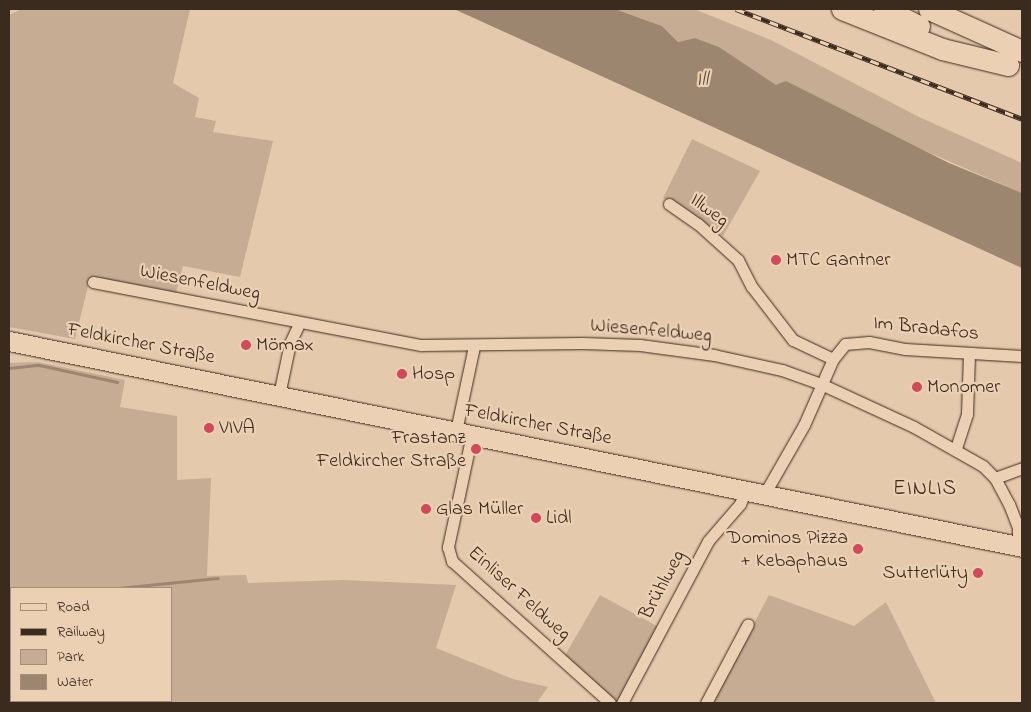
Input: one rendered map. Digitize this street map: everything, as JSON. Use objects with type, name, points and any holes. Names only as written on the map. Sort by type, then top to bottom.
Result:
[{"type":"highway","points":[[842,9],[942,49],[1017,62]]},
{"type":"highway","points":[[884,9],[1017,62]]},
{"type":"highway","points":[[929,9],[971,28],[1017,62]]},
{"type":"main road","name":"Feldkircher Straße","points":[[9,341],[279,394],[1020,546]]},
{"type":"street","name":"Illweg","points":[[669,204],[727,248],[793,340],[833,359]]},
{"type":"street","name":"Wiesenfeldweg","points":[[93,282],[241,309],[299,324],[421,345],[474,346],[582,343],[640,345],[752,362],[821,384],[956,448],[995,478],[1017,523],[1020,546]]},
{"type":"street","points":[[279,394],[290,343],[299,324]]},
{"type":"street","name":"Im Bradafos","points":[[821,384],[833,359],[845,344],[856,341],[969,354],[1022,356]]},
{"type":"street","points":[[464,433],[474,346]]},
{"type":"street","points":[[956,448],[967,414],[969,354]]},
{"type":"street","points":[[765,493],[804,425],[821,384]]},
{"type":"street","name":"Einliser Feldweg","points":[[464,433],[448,547],[452,561],[610,703]]},
{"type":"street","points":[[995,478],[1022,468]]},
{"type":"street","name":"Brühlweg","points":[[622,703],[708,541],[740,504],[746,490]]},
{"type":"street","points":[[706,703],[748,624]]},
{"type":"green space","points":[[22,9],[190,9],[173,83],[199,98],[195,117],[216,121],[213,132],[273,141],[240,277],[183,266],[176,293],[90,278],[75,339],[9,327],[9,15]]},
{"type":"green space","points":[[615,9],[694,9],[771,40],[919,117],[1022,163],[1022,193],[776,86],[719,47],[695,38],[678,42],[662,26]]},
{"type":"green space","points":[[692,139],[760,171],[723,236],[663,198]]},
{"type":"green space","points":[[38,362],[125,380],[120,407],[177,416],[177,480],[211,478],[207,576],[246,575],[248,583],[343,580],[456,585],[436,648],[513,679],[548,687],[538,701],[540,703],[9,703],[9,363]]},
{"type":"green space","points":[[600,595],[664,630],[628,703],[603,703],[560,664]]},
{"type":"green space","points":[[769,595],[854,626],[886,602],[936,703],[712,703]]},
{"type":"water","name":"Ill","points":[[454,9],[615,9],[662,26],[678,42],[695,38],[719,47],[776,85],[786,81],[949,163],[1022,193],[1022,268]]},
{"type":"waterway","points":[[9,368],[39,365],[117,382]]},
{"type":"waterway","points":[[128,587],[218,578]]},
{"type":"railway","points":[[736,9],[1022,119]]},
{"type":"place","name":"MTC Gantner","points":[[776,260]]},
{"type":"place","name":"Mömax","points":[[246,345]]},
{"type":"place","name":"Hosp","points":[[402,374]]},
{"type":"place","name":"Monomer","points":[[917,387]]},
{"type":"place","name":"VIVA","points":[[209,428]]},
{"type":"place","name":"Frastanz Feldkircher Straße","points":[[476,449]]},
{"type":"place","name":"Glas Müller","points":[[426,509]]},
{"type":"place","name":"Lidl","points":[[536,518]]},
{"type":"place","name":"Dominos Pizza + Kebaphaus","points":[[858,549]]},
{"type":"place","name":"Sutterlüty","points":[[978,573]]},
{"type":"district","name":"EINLIS","points":[[925,489]]}]
